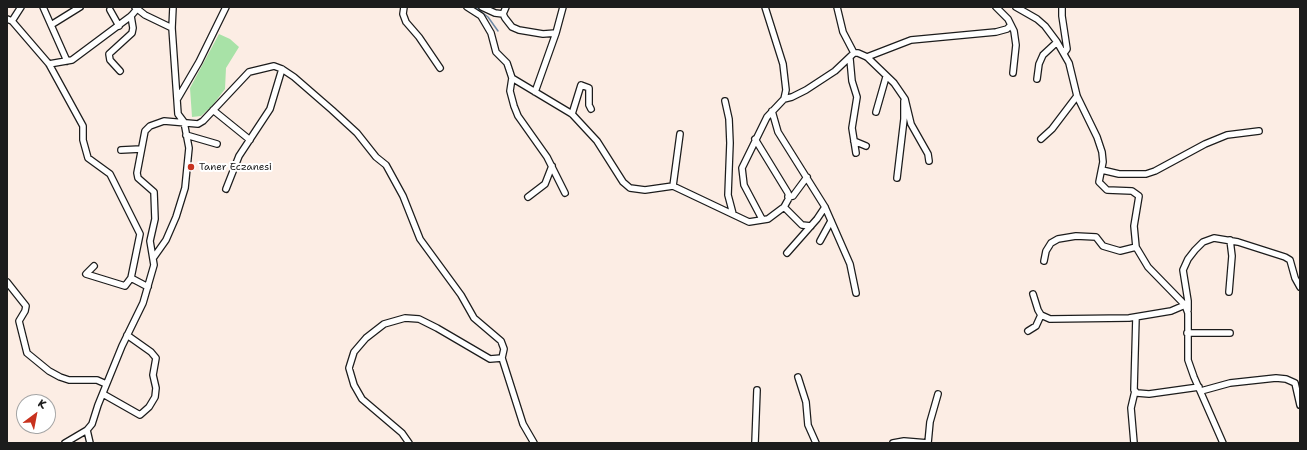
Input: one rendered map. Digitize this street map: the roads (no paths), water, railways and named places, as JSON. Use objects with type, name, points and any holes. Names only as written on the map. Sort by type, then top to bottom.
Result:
[{"type":"street","points":[[21,7],[9,20],[49,64],[83,126],[83,140],[88,158],[110,174],[140,234],[150,241]]},
{"type":"street","points":[[43,7],[67,61]]},
{"type":"street","points":[[51,25],[80,7]]},
{"type":"street","points":[[154,257],[166,240],[176,217],[185,188],[189,148],[184,122],[178,114],[172,28],[173,7]]},
{"type":"street","points":[[178,98],[199,62],[226,7]]},
{"type":"street","points":[[404,7],[403,14],[406,22],[419,37],[440,68]]},
{"type":"street","points":[[467,7],[481,16],[491,33],[496,52],[507,63],[512,78],[510,91],[514,106],[552,166],[565,193]]},
{"type":"street","points":[[482,7],[503,14],[512,27],[519,30],[556,33]]},
{"type":"street","points":[[503,14],[506,7]]},
{"type":"street","points":[[535,92],[556,33],[563,7]]},
{"type":"street","points":[[762,219],[744,185],[742,175],[745,160],[755,139],[772,111],[784,98],[786,90],[785,74],[765,7]]},
{"type":"street","points":[[837,7],[843,32],[854,54]]},
{"type":"street","points":[[996,7],[1008,19],[1011,25],[1016,45],[1013,73]]},
{"type":"street","points":[[1016,7],[1037,19],[1045,26],[1064,53],[1069,63],[1077,96],[1097,137],[1102,152],[1102,170],[1099,182],[1107,190],[1132,191],[1139,196],[1134,226],[1136,248],[1148,267],[1184,305],[1188,313]]},
{"type":"street","points":[[1062,7],[1067,48],[1064,53]]},
{"type":"street","points":[[49,64],[72,60],[119,26],[131,16],[136,8],[146,15],[172,28]]},
{"type":"street","points":[[110,10],[119,26]]},
{"type":"street","points":[[120,71],[110,60],[109,54],[132,33],[134,28],[131,16]]},
{"type":"street","points":[[867,57],[912,40],[996,32],[1007,29],[1011,25]]},
{"type":"street","points":[[1037,79],[1038,64],[1043,55],[1057,42]]},
{"type":"street","points":[[784,98],[792,97],[806,90],[850,59],[854,54],[858,53],[867,57],[886,77],[894,83],[905,99],[911,124],[928,154],[929,161]]},
{"type":"street","points":[[850,59],[852,81],[857,97],[852,128],[856,153]]},
{"type":"street","points":[[65,443],[87,430],[92,424],[106,384],[127,335],[143,303],[154,265],[154,257],[150,241],[155,219],[154,192],[138,178],[141,149],[145,131],[150,126],[164,120],[198,124],[249,72],[274,66],[282,69],[337,114],[357,133],[376,157],[386,165],[403,196],[420,239],[462,295],[474,318],[501,341],[504,349],[502,358],[523,424],[534,443]]},
{"type":"street","points":[[226,189],[239,156],[270,109],[282,69]]},
{"type":"street","points":[[876,112],[886,77]]},
{"type":"street","points":[[512,78],[572,114],[597,141],[623,182],[630,188],[645,190],[673,186],[750,222],[768,219],[784,207],[788,197],[786,187],[755,139]]},
{"type":"street","points":[[572,114],[581,85],[589,88],[591,109]]},
{"type":"street","points":[[1041,139],[1052,129],[1077,96]]},
{"type":"street","points":[[897,178],[905,99]]},
{"type":"street","points":[[725,101],[729,119],[730,144],[728,195],[733,214]]},
{"type":"street","points":[[213,110],[250,140]]},
{"type":"street","points":[[772,111],[778,132],[825,207],[850,264],[856,293]]},
{"type":"street","points":[[1102,170],[1119,174],[1146,174],[1155,171],[1204,144],[1227,135],[1260,131]]},
{"type":"street","points":[[673,186],[680,134]]},
{"type":"street","points":[[186,135],[217,144]]},
{"type":"street","points":[[854,141],[866,146]]},
{"type":"street","points":[[121,150],[141,149]]},
{"type":"street","points":[[528,197],[545,184],[552,166]]},
{"type":"street","points":[[788,197],[794,196],[807,177]]},
{"type":"street","points":[[784,207],[802,225],[811,226]]},
{"type":"street","points":[[788,253],[825,207]]},
{"type":"street","points":[[820,240],[831,221]]},
{"type":"street","points":[[94,266],[86,274],[125,286],[130,278],[140,234]]},
{"type":"street","points":[[1044,261],[1046,251],[1051,243],[1076,236],[1096,238],[1104,246],[1120,251],[1136,248]]},
{"type":"street","points":[[1223,443],[1188,360],[1188,301],[1183,270],[1188,258],[1202,242],[1214,238],[1230,240],[1288,258],[1292,264],[1294,278],[1300,287]]},
{"type":"street","points":[[1229,292],[1232,256],[1230,240]]},
{"type":"street","points":[[130,278],[148,288]]},
{"type":"street","points":[[7,282],[26,306],[25,311],[19,321],[28,353],[49,371],[60,377],[69,380],[97,380],[106,384]]},
{"type":"street","points":[[1033,294],[1041,315],[1050,319],[1136,317],[1171,311],[1184,305]]},
{"type":"street","points":[[1028,331],[1036,326],[1041,315]]},
{"type":"street","points":[[1136,317],[1132,387],[1136,391],[1149,394],[1200,389],[1230,383],[1276,378],[1286,379],[1295,383],[1300,406]]},
{"type":"street","points":[[409,443],[402,433],[362,399],[354,384],[349,368],[354,352],[366,338],[384,324],[405,318],[418,319],[437,328],[490,359],[502,358]]},
{"type":"street","points":[[1187,333],[1230,333]]},
{"type":"street","points":[[103,394],[140,415],[146,410],[155,397],[156,388],[153,375],[156,358],[151,352],[127,335]]},
{"type":"street","points":[[798,376],[806,402],[808,425],[816,443]]},
{"type":"street","points":[[755,443],[757,390]]},
{"type":"street","points":[[1134,443],[1131,408],[1136,391]]},
{"type":"street","points":[[893,443],[904,441],[928,443],[930,422],[938,394]]},
{"type":"street","points":[[87,430],[90,443]]},
{"type":"waterway","points":[[475,7],[488,17],[498,31]]},
{"type":"place","name":"Taner Eczanesi","points":[[191,167]]}]
